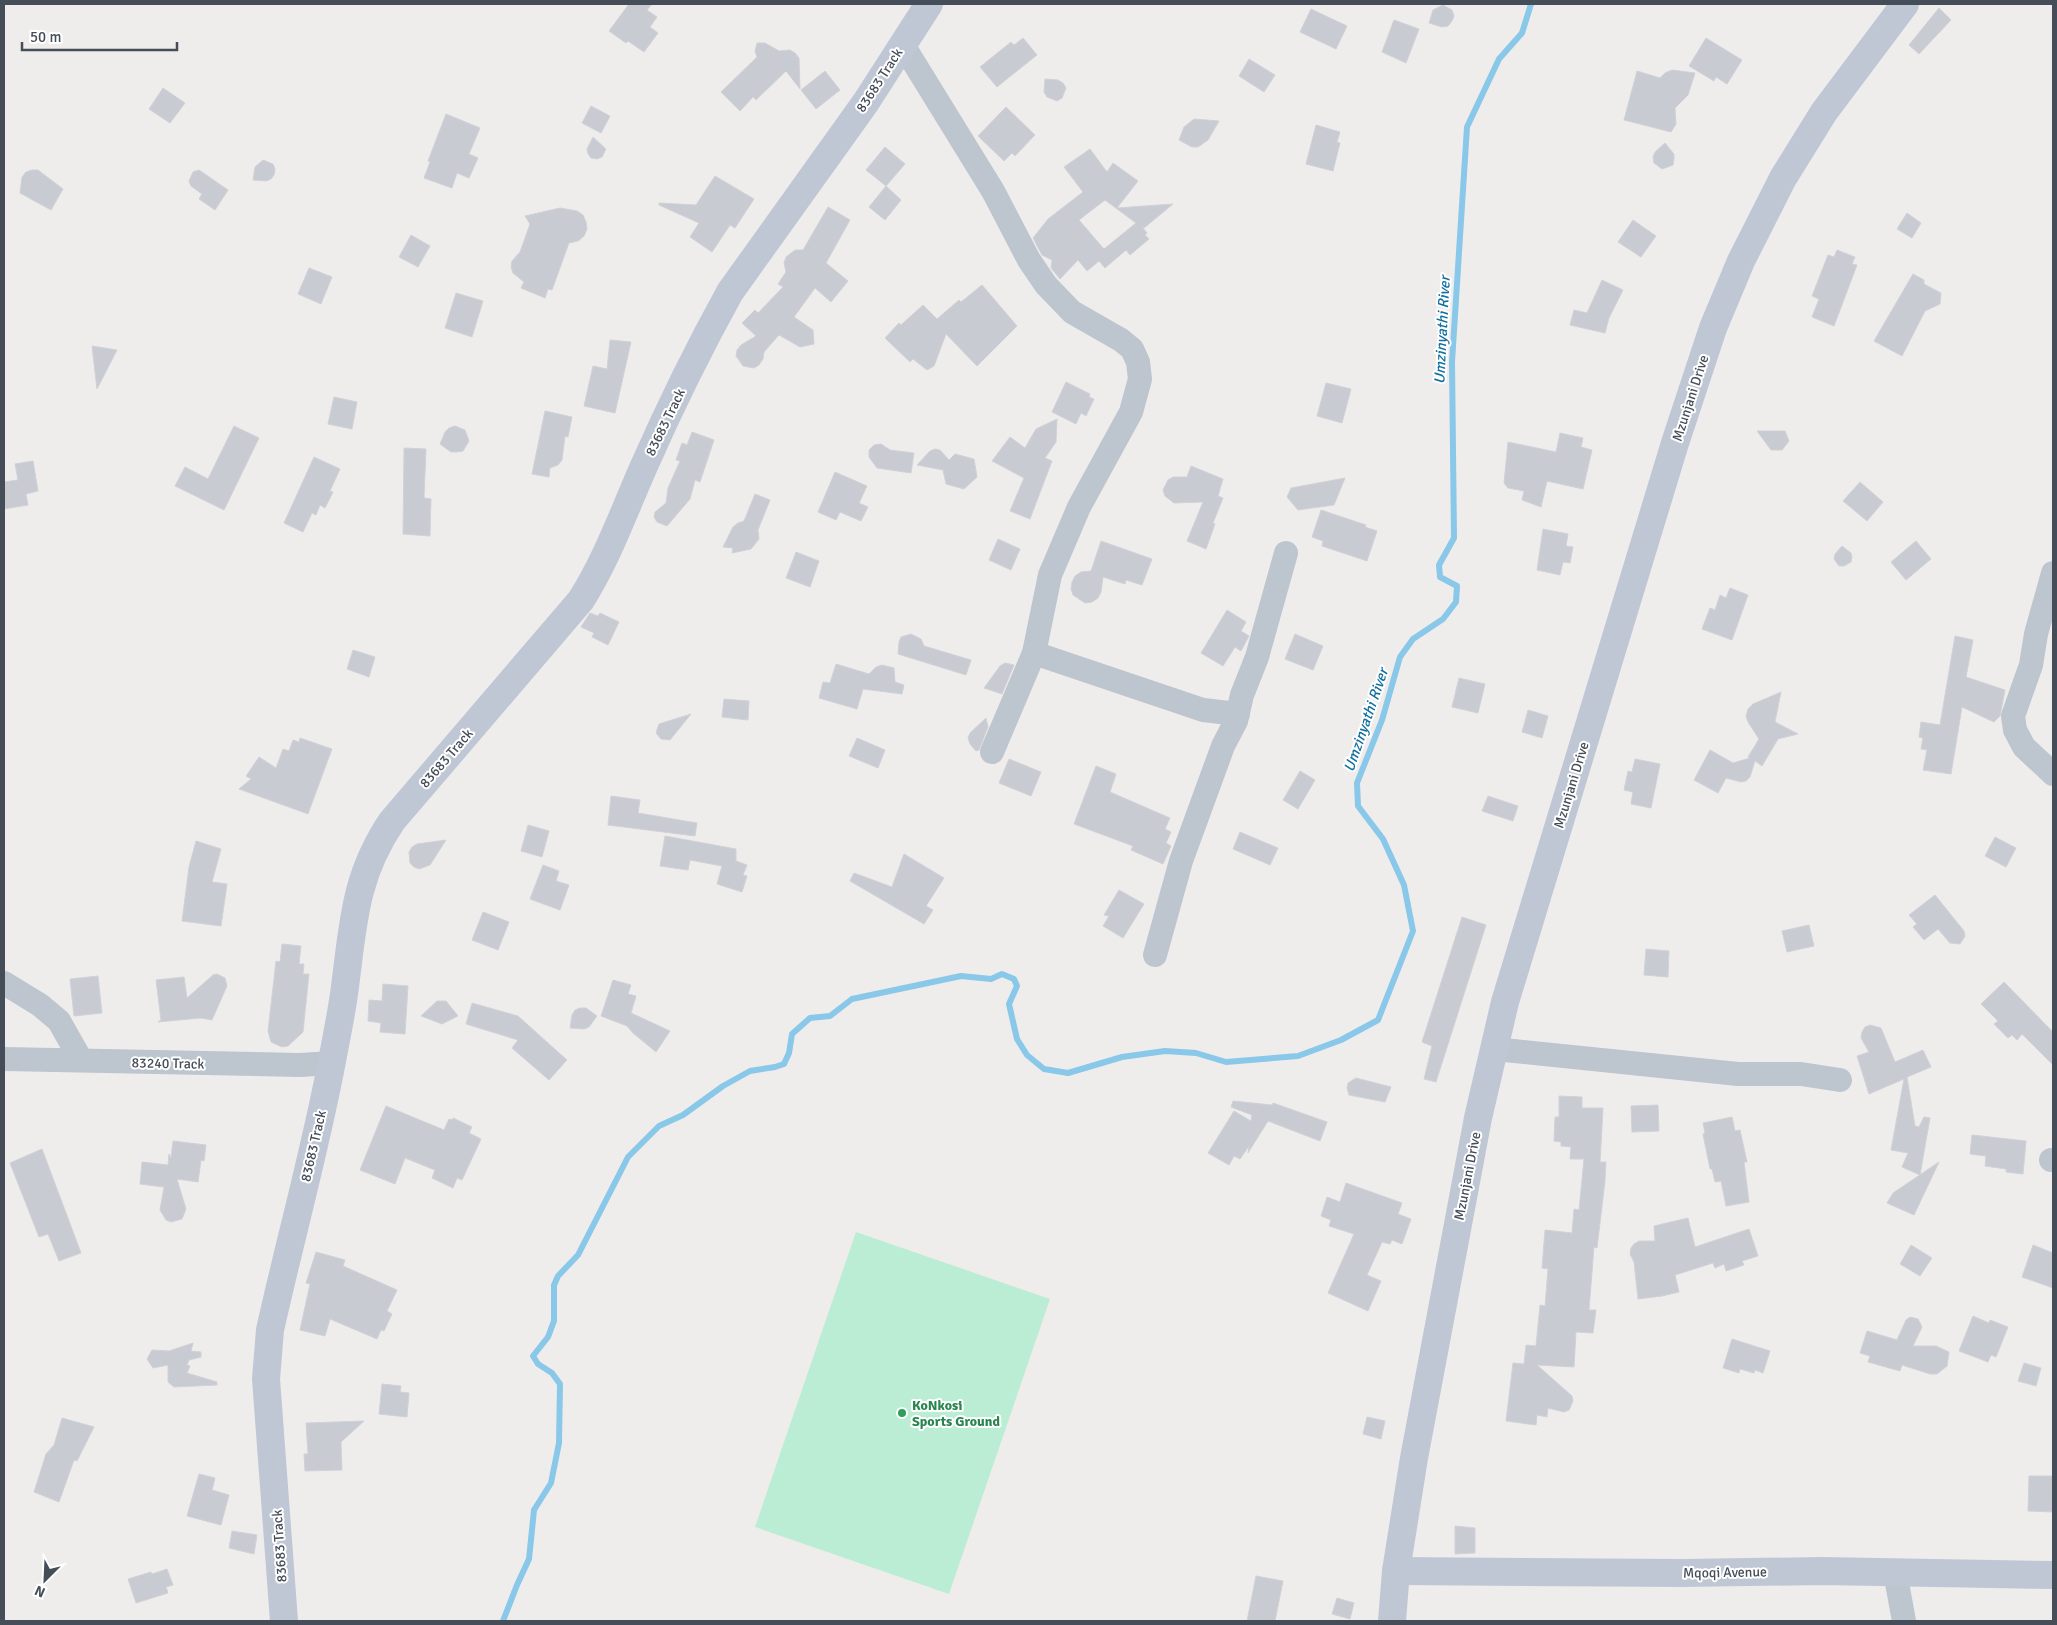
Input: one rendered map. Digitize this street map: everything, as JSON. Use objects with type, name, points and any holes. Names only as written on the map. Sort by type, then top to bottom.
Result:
[{"type":"street","name":"83683 Track","points":[[284,1621],[266,1378],[267,1357],[270,1330],[332,1063],[344,994],[351,928],[363,879],[381,836],[392,821],[581,600],[602,562],[644,466],[696,357],[726,300],[866,102],[928,4]]},
{"type":"street","name":"Mzunjani Drive","points":[[1392,1621],[1396,1571],[1448,1269],[1478,1118],[1505,1002],[1675,443],[1713,328],[1741,261],[1783,178],[1824,112],[1905,4]]},
{"type":"street","points":[[903,45],[993,191],[1029,260],[1046,285],[1072,312],[1132,348],[1138,362],[1140,379],[1131,412],[1079,507],[1050,575],[1034,654],[992,752]]},
{"type":"street","points":[[1155,955],[1181,860],[1223,746],[1236,721],[1242,695],[1257,656],[1286,553]]},
{"type":"street","points":[[2053,573],[2036,634],[2030,665],[2013,716],[2015,730],[2024,747],[2053,774]]},
{"type":"street","points":[[1034,654],[1203,710],[1238,714]]},
{"type":"street","points":[[4,983],[40,1005],[59,1021],[81,1060]]},
{"type":"street","points":[[1495,1049],[1738,1074],[1802,1074],[1840,1080]]},
{"type":"street","name":"83240 Track","points":[[4,1059],[256,1064],[332,1063]]},
{"type":"street","name":"Mqoqi Avenue","points":[[1396,1571],[1674,1573],[1822,1571],[2053,1575]]},
{"type":"street","points":[[1895,1572],[1904,1621]]},
{"type":"green space","name":"KoNkosi Sports Ground","points":[[856,1232],[1050,1299],[949,1594],[755,1527]]},
{"type":"building","points":[[629,4],[652,4],[647,10],[657,17],[650,27],[658,33],[644,52],[628,41],[626,43],[609,31]]},
{"type":"building","points":[[1443,5],[1452,10],[1454,16],[1452,21],[1448,26],[1442,27],[1429,23],[1433,10]]},
{"type":"building","points":[[1939,8],[1951,20],[1919,54],[1909,45]]},
{"type":"building","points":[[1311,9],[1347,26],[1336,49],[1300,32]]},
{"type":"building","points":[[1394,20],[1419,29],[1406,63],[1382,52]]},
{"type":"building","points":[[1023,38],[1037,55],[997,87],[980,67],[1011,42],[1014,45]]},
{"type":"building","points":[[1706,38],[1742,60],[1727,84],[1716,77],[1714,81],[1689,66]]},
{"type":"building","points":[[757,43],[765,43],[779,51],[790,50],[795,53],[799,58],[800,89],[786,71],[756,100],[753,97],[740,111],[721,92],[757,57],[755,51]]},
{"type":"building","points":[[1249,59],[1275,75],[1264,92],[1239,76]]},
{"type":"building","points":[[1672,70],[1695,73],[1688,95],[1675,108],[1676,124],[1671,132],[1624,120],[1637,71],[1660,78]]},
{"type":"building","points":[[825,71],[840,90],[816,109],[801,90]]},
{"type":"building","points":[[1045,79],[1058,80],[1063,83],[1066,88],[1062,98],[1057,101],[1047,97],[1044,92]]},
{"type":"building","points":[[163,88],[185,103],[170,123],[149,109]]},
{"type":"building","points":[[591,106],[610,116],[601,133],[582,123]]},
{"type":"building","points":[[1006,107],[1035,135],[1015,156],[1012,153],[1004,161],[978,136]]},
{"type":"building","points":[[446,114],[480,128],[469,154],[478,158],[469,178],[457,173],[452,188],[424,178],[430,162],[428,161]]},
{"type":"building","points":[[1194,119],[1219,121],[1208,140],[1198,147],[1192,147],[1179,140],[1184,127]]},
{"type":"building","points":[[1316,125],[1340,132],[1337,142],[1340,143],[1333,171],[1306,164]]},
{"type":"building","points":[[593,137],[606,149],[602,157],[597,159],[591,158],[587,149]]},
{"type":"building","points":[[1665,143],[1674,154],[1674,159],[1673,165],[1662,169],[1654,163],[1653,157],[1655,152]]},
{"type":"building","points":[[885,147],[905,164],[886,186],[866,170]]},
{"type":"building","points":[[1090,149],[1107,172],[1113,163],[1138,181],[1117,208],[1173,204],[1144,228],[1142,227],[1149,239],[1130,255],[1126,250],[1105,268],[1099,261],[1087,271],[1078,260],[1060,279],[1051,268],[1052,260],[1042,255],[1033,238],[1048,219],[1083,192],[1064,167]],"holes":[[[1105,200],[1136,223],[1104,249],[1079,220]]]},
{"type":"building","points":[[263,160],[273,164],[275,169],[274,175],[266,181],[253,180],[255,167]]},
{"type":"building","points":[[38,170],[63,189],[51,210],[20,193],[22,177],[26,172]]},
{"type":"building","points":[[199,170],[228,190],[215,210],[199,199],[202,194],[191,186],[189,181],[193,172]]},
{"type":"building","points":[[715,176],[754,199],[735,228],[730,225],[712,252],[690,237],[699,223],[659,205],[659,203],[696,205]]},
{"type":"building","points":[[886,186],[901,200],[885,220],[869,207]]},
{"type":"building","points":[[828,207],[850,220],[826,263],[848,281],[831,302],[815,288],[794,317],[813,330],[814,344],[800,347],[779,335],[764,352],[763,359],[759,365],[754,368],[743,366],[736,356],[737,350],[741,345],[756,336],[742,323],[755,310],[758,313],[783,287],[778,284],[786,272],[784,263],[786,257],[795,250],[803,250]]},
{"type":"building","points":[[560,208],[577,211],[583,215],[587,229],[584,236],[578,241],[569,243],[552,290],[548,289],[545,298],[521,288],[524,282],[513,273],[512,261],[520,252],[530,224],[525,216]]},
{"type":"building","points":[[1907,213],[1921,223],[1912,238],[1897,229]]},
{"type":"building","points":[[1633,220],[1656,236],[1641,257],[1618,242]]},
{"type":"building","points":[[411,235],[430,246],[418,267],[399,257]]},
{"type":"building","points":[[1837,250],[1855,257],[1852,264],[1857,265],[1834,326],[1812,317],[1819,299],[1812,296],[1828,255],[1834,257]]},
{"type":"building","points":[[309,268],[332,277],[321,304],[298,294]]},
{"type":"building","points":[[1913,274],[1924,280],[1924,284],[1941,293],[1940,304],[1925,311],[1902,356],[1874,341]]},
{"type":"building","points":[[1602,280],[1623,290],[1609,318],[1605,333],[1570,325],[1574,310],[1587,313]]},
{"type":"building","points":[[982,285],[1017,326],[977,366],[946,334],[934,366],[927,370],[913,359],[910,362],[885,338],[899,323],[901,325],[923,305],[937,319],[959,300],[961,302]]},
{"type":"building","points":[[456,293],[483,301],[472,337],[445,328]]},
{"type":"building","points":[[610,340],[631,342],[615,413],[584,406],[593,366],[607,369]]},
{"type":"building","points":[[92,346],[117,350],[97,389]]},
{"type":"building","points":[[1066,382],[1090,394],[1089,397],[1094,399],[1086,416],[1081,413],[1076,424],[1052,412]]},
{"type":"building","points":[[1326,383],[1351,389],[1342,423],[1317,416]]},
{"type":"building","points":[[334,397],[357,402],[352,429],[328,424]]},
{"type":"building","points":[[545,411],[572,417],[568,437],[565,436],[562,460],[558,465],[550,468],[549,477],[532,474]]},
{"type":"building","points":[[1057,419],[1056,442],[1045,458],[1052,461],[1030,519],[1010,511],[1024,478],[992,461],[1010,437],[1025,448],[1036,429]]},
{"type":"building","points":[[234,426],[259,438],[224,510],[175,486],[185,467],[208,479]]},
{"type":"building","points":[[455,426],[465,430],[469,441],[463,451],[451,452],[440,444],[445,432]]},
{"type":"building","points":[[1757,431],[1785,431],[1789,441],[1782,450],[1771,450]]},
{"type":"building","points":[[692,432],[714,440],[700,482],[695,480],[690,499],[667,526],[657,522],[654,517],[655,512],[666,503],[668,488],[680,461],[676,460],[682,443],[687,445]]},
{"type":"building","points":[[1560,433],[1583,438],[1581,447],[1592,450],[1583,489],[1547,481],[1541,507],[1522,500],[1524,491],[1508,488],[1504,483],[1508,442],[1556,452]]},
{"type":"building","points":[[881,444],[890,450],[914,453],[911,473],[877,468],[869,457],[869,450],[874,445]]},
{"type":"building","points":[[404,448],[426,449],[424,498],[431,499],[430,536],[403,534]]},
{"type":"building","points":[[940,450],[949,460],[955,454],[974,459],[977,477],[964,489],[946,484],[943,470],[917,465],[930,451]]},
{"type":"building","points":[[314,457],[340,469],[330,491],[333,492],[325,508],[320,505],[316,515],[312,513],[303,532],[284,523]]},
{"type":"building","points":[[33,461],[38,491],[26,494],[28,505],[4,509],[4,482],[18,480],[15,464]]},
{"type":"building","points":[[1191,466],[1223,479],[1218,496],[1223,498],[1213,523],[1215,524],[1206,549],[1187,541],[1203,502],[1174,503],[1165,496],[1163,490],[1168,480],[1173,477],[1187,477]]},
{"type":"building","points":[[835,472],[867,486],[859,503],[868,507],[861,521],[840,512],[836,520],[818,512]]},
{"type":"building","points":[[1345,478],[1334,505],[1298,510],[1287,497],[1291,488]]},
{"type":"building","points":[[1860,482],[1883,502],[1867,521],[1843,501]]},
{"type":"building","points":[[755,494],[770,500],[758,530],[759,539],[751,549],[732,553],[733,548],[723,547],[733,527],[744,521]]},
{"type":"building","points":[[1321,510],[1366,525],[1365,527],[1377,531],[1367,561],[1322,546],[1323,541],[1312,537]]},
{"type":"building","points":[[1543,529],[1568,534],[1566,546],[1573,547],[1570,563],[1563,562],[1560,575],[1537,570]]},
{"type":"building","points":[[998,539],[1020,549],[1011,570],[989,560]]},
{"type":"building","points":[[1101,541],[1152,559],[1142,585],[1126,580],[1125,584],[1103,577],[1101,592],[1098,598],[1092,602],[1085,603],[1073,595],[1071,589],[1072,582],[1075,576],[1081,572],[1091,571]]},
{"type":"building","points":[[1916,541],[1931,559],[1906,580],[1891,562]]},
{"type":"building","points":[[1842,546],[1851,553],[1852,557],[1851,562],[1844,566],[1839,566],[1834,559],[1835,554]]},
{"type":"building","points":[[796,552],[819,561],[810,587],[786,578]]},
{"type":"building","points":[[1730,588],[1748,595],[1732,640],[1702,629],[1710,608],[1715,610],[1720,595],[1726,598]]},
{"type":"building","points":[[1227,610],[1246,622],[1241,631],[1249,636],[1241,651],[1235,647],[1223,666],[1201,653]]},
{"type":"building","points":[[590,613],[598,616],[600,613],[619,622],[608,645],[592,637],[594,633],[581,627]]},
{"type":"building","points":[[911,634],[921,639],[924,646],[971,660],[966,675],[898,654],[901,637]]},
{"type":"building","points":[[1295,634],[1323,646],[1313,670],[1285,659]]},
{"type":"building","points":[[1955,636],[1973,640],[1966,677],[2005,690],[2000,716],[1994,722],[1962,707],[1951,774],[1923,770],[1927,750],[1921,749],[1923,738],[1919,737],[1921,722],[1940,725]]},
{"type":"building","points":[[353,650],[375,657],[369,677],[347,669]]},
{"type":"building","points":[[1005,663],[1014,665],[1002,694],[984,688],[1000,666]]},
{"type":"building","points":[[836,664],[869,674],[876,667],[882,665],[894,668],[895,682],[904,685],[902,694],[863,689],[857,709],[819,698],[823,682],[830,683]]},
{"type":"building","points":[[1459,678],[1485,684],[1478,713],[1452,707]]},
{"type":"building","points":[[1781,692],[1775,722],[1798,734],[1778,739],[1762,766],[1755,761],[1750,777],[1746,781],[1741,782],[1726,778],[1718,793],[1694,780],[1710,750],[1733,763],[1750,758],[1748,757],[1759,739],[1748,722],[1746,716],[1748,709],[1753,704]]},
{"type":"building","points":[[724,699],[749,701],[748,720],[722,717]]},
{"type":"building","points":[[1528,710],[1548,716],[1542,738],[1522,732]]},
{"type":"building","points":[[691,714],[670,740],[661,739],[656,733],[659,724]]},
{"type":"building","points":[[986,718],[988,727],[979,750],[976,751],[968,738],[970,733]]},
{"type":"building","points":[[300,738],[332,749],[308,814],[239,789],[251,779],[246,776],[259,757],[276,768],[283,749],[289,751],[293,740],[299,742]]},
{"type":"building","points":[[857,738],[885,750],[878,768],[849,756]]},
{"type":"building","points":[[1009,759],[1041,772],[1031,796],[999,783]]},
{"type":"building","points":[[1635,759],[1660,764],[1651,808],[1631,804],[1633,792],[1624,790],[1628,771],[1632,772]]},
{"type":"building","points":[[1096,766],[1116,774],[1110,792],[1170,818],[1165,829],[1171,832],[1166,843],[1171,846],[1163,864],[1131,850],[1133,846],[1074,824]]},
{"type":"building","points":[[1300,771],[1315,780],[1298,809],[1283,800]]},
{"type":"building","points":[[611,796],[640,800],[638,813],[697,823],[695,836],[608,825]]},
{"type":"building","points":[[1488,796],[1518,806],[1513,821],[1482,811]]},
{"type":"building","points":[[528,825],[549,831],[542,857],[521,851]]},
{"type":"building","points":[[1240,832],[1278,848],[1270,865],[1233,849]]},
{"type":"building","points":[[665,836],[736,849],[736,861],[747,865],[743,875],[747,876],[742,892],[717,884],[722,866],[690,860],[688,870],[660,866]]},
{"type":"building","points":[[1995,837],[2016,848],[2006,867],[1985,856]]},
{"type":"building","points":[[446,840],[430,865],[419,869],[410,863],[409,852],[412,847],[417,844]]},
{"type":"building","points":[[196,841],[221,849],[212,882],[227,884],[221,926],[182,921],[189,867]]},
{"type":"building","points":[[904,854],[944,878],[926,906],[933,910],[924,924],[850,881],[854,873],[892,887]]},
{"type":"building","points":[[543,865],[559,871],[556,881],[569,885],[560,910],[530,899]]},
{"type":"building","points":[[1119,890],[1144,904],[1123,938],[1103,926],[1109,916],[1104,915]]},
{"type":"building","points":[[1935,895],[1964,931],[1965,936],[1960,944],[1950,943],[1938,929],[1924,940],[1913,927],[1917,924],[1909,915]]},
{"type":"building","points":[[483,912],[509,922],[498,950],[472,940]]},
{"type":"building","points":[[1462,917],[1486,925],[1436,1082],[1424,1079],[1432,1046],[1422,1042]]},
{"type":"building","points":[[1809,925],[1814,946],[1787,952],[1782,931]]},
{"type":"building","points":[[282,944],[301,946],[299,964],[304,964],[303,974],[309,974],[303,1032],[288,1046],[282,1047],[271,1042],[268,1031],[276,961],[280,962]]},
{"type":"building","points":[[1646,949],[1669,951],[1668,977],[1644,975]]},
{"type":"building","points":[[217,974],[225,978],[227,986],[212,1020],[201,1018],[158,1022],[161,1020],[156,980],[184,977],[187,998],[213,975]]},
{"type":"building","points":[[98,976],[102,1013],[74,1016],[70,979]]},
{"type":"building","points":[[613,980],[631,985],[628,994],[636,996],[631,1013],[670,1031],[656,1052],[627,1026],[601,1016]]},
{"type":"building","points":[[2004,982],[2053,1032],[2053,1065],[2022,1034],[2017,1040],[2012,1035],[2008,1038],[1994,1024],[1998,1021],[1981,1004]]},
{"type":"building","points":[[383,984],[408,986],[405,1034],[380,1032],[381,1023],[368,1021],[369,1000],[382,1001]]},
{"type":"building","points":[[437,1001],[446,1001],[458,1016],[442,1024],[421,1016]]},
{"type":"building","points":[[472,1003],[518,1016],[567,1060],[549,1080],[512,1048],[518,1040],[466,1024]]},
{"type":"building","points":[[586,1008],[597,1016],[589,1027],[584,1029],[570,1028],[572,1015],[575,1010]]},
{"type":"building","points":[[1870,1025],[1881,1028],[1895,1062],[1923,1050],[1931,1067],[1907,1077],[1915,1126],[1919,1127],[1924,1117],[1930,1118],[1920,1175],[1902,1167],[1908,1153],[1891,1150],[1904,1079],[1869,1094],[1857,1056],[1869,1052],[1861,1038],[1865,1027]]},
{"type":"building","points":[[1356,1078],[1391,1087],[1385,1102],[1349,1095],[1348,1083]]},
{"type":"building","points":[[1559,1096],[1582,1097],[1582,1108],[1603,1108],[1600,1162],[1606,1162],[1605,1181],[1597,1248],[1594,1247],[1589,1310],[1596,1310],[1593,1333],[1576,1332],[1574,1367],[1537,1365],[1572,1396],[1573,1401],[1569,1410],[1564,1412],[1548,1408],[1547,1417],[1537,1415],[1536,1425],[1506,1421],[1513,1363],[1524,1364],[1526,1345],[1536,1346],[1540,1305],[1545,1306],[1548,1269],[1542,1268],[1545,1230],[1572,1233],[1574,1209],[1579,1210],[1584,1159],[1570,1159],[1571,1147],[1561,1146],[1561,1142],[1554,1141],[1555,1117],[1559,1117]]},
{"type":"building","points":[[1233,1101],[1272,1105],[1273,1103],[1327,1122],[1320,1141],[1268,1121],[1248,1153],[1249,1146],[1240,1159],[1234,1156],[1229,1165],[1208,1153],[1234,1111],[1251,1121],[1252,1115],[1231,1107]]},
{"type":"building","points":[[1658,1105],[1659,1131],[1632,1132],[1631,1106]]},
{"type":"building","points":[[386,1106],[444,1130],[449,1119],[452,1120],[453,1118],[472,1127],[469,1133],[481,1139],[462,1180],[457,1178],[453,1188],[432,1178],[435,1170],[405,1158],[395,1184],[360,1170]]},
{"type":"building","points":[[1732,1117],[1735,1131],[1740,1130],[1747,1162],[1744,1162],[1749,1202],[1726,1206],[1721,1181],[1715,1182],[1712,1169],[1710,1169],[1703,1134],[1705,1133],[1703,1123]]},
{"type":"building","points":[[1972,1135],[2026,1141],[2023,1174],[2006,1172],[2006,1169],[1985,1166],[1986,1156],[1970,1154]]},
{"type":"building","points":[[173,1141],[206,1145],[204,1161],[201,1160],[198,1182],[177,1179],[186,1209],[182,1219],[171,1222],[166,1220],[160,1210],[164,1187],[140,1184],[142,1162],[168,1165],[169,1154],[171,1158]]},
{"type":"building","points":[[42,1149],[81,1253],[59,1261],[48,1234],[39,1237],[10,1163]]},
{"type":"building","points":[[1939,1162],[1914,1215],[1887,1203],[1893,1193]]},
{"type":"building","points":[[1346,1183],[1402,1203],[1398,1214],[1411,1219],[1402,1244],[1392,1240],[1390,1244],[1382,1242],[1367,1275],[1381,1281],[1368,1311],[1328,1293],[1354,1234],[1329,1226],[1331,1220],[1321,1216],[1327,1197],[1340,1202]]},
{"type":"building","points":[[1688,1218],[1695,1247],[1749,1229],[1758,1256],[1742,1261],[1744,1265],[1726,1271],[1724,1264],[1715,1268],[1713,1263],[1675,1275],[1679,1292],[1638,1299],[1634,1262],[1630,1254],[1631,1248],[1639,1241],[1655,1241],[1654,1226]]},
{"type":"building","points":[[1911,1245],[1932,1258],[1920,1276],[1900,1264]]},
{"type":"building","points":[[2033,1245],[2053,1253],[2053,1288],[2022,1277]]},
{"type":"building","points":[[316,1252],[345,1260],[343,1266],[397,1290],[387,1311],[392,1314],[384,1331],[381,1330],[377,1339],[330,1319],[325,1336],[300,1330],[310,1284],[306,1283]]},
{"type":"building","points":[[1973,1316],[1989,1323],[1990,1320],[2008,1327],[1996,1357],[1991,1355],[1988,1362],[1959,1351]]},
{"type":"building","points":[[1910,1317],[1918,1319],[1922,1327],[1913,1346],[1936,1346],[1949,1352],[1947,1366],[1937,1374],[1930,1374],[1902,1365],[1900,1371],[1868,1362],[1870,1356],[1860,1353],[1867,1331],[1897,1340],[1906,1320]]},
{"type":"building","points":[[1732,1339],[1770,1351],[1763,1373],[1755,1370],[1754,1373],[1740,1369],[1739,1373],[1723,1368]]},
{"type":"building","points":[[193,1343],[191,1351],[201,1352],[201,1357],[189,1360],[187,1365],[190,1366],[187,1373],[217,1382],[217,1385],[174,1387],[168,1382],[168,1365],[153,1368],[147,1359],[152,1350],[169,1351]]},
{"type":"building","points":[[2024,1363],[2041,1368],[2036,1386],[2018,1381]]},
{"type":"building","points":[[382,1384],[401,1386],[400,1392],[409,1393],[407,1417],[379,1414]]},
{"type":"building","points":[[1367,1417],[1385,1421],[1381,1439],[1363,1434]]},
{"type":"building","points":[[62,1418],[94,1427],[77,1461],[74,1460],[59,1502],[34,1492],[46,1454],[54,1445]]},
{"type":"building","points":[[364,1421],[341,1442],[342,1470],[305,1471],[304,1454],[308,1454],[306,1423]]},
{"type":"building","points":[[199,1474],[215,1478],[212,1490],[229,1495],[221,1525],[187,1516]]},
{"type":"building","points":[[2029,1476],[2053,1476],[2053,1512],[2028,1511]]},
{"type":"building","points":[[1455,1526],[1475,1528],[1475,1553],[1455,1554]]},
{"type":"building","points":[[232,1531],[257,1535],[254,1554],[229,1548]]},
{"type":"building","points":[[167,1569],[173,1585],[166,1587],[168,1593],[136,1603],[128,1579]]},
{"type":"building","points":[[1256,1576],[1283,1581],[1275,1621],[1247,1621]]},
{"type":"building","points":[[1337,1598],[1354,1603],[1350,1619],[1332,1614]]},
{"type":"waterway","name":"Umzinyathi River","points":[[503,1621],[529,1559],[534,1510],[551,1483],[559,1443],[560,1384],[552,1373],[538,1364],[533,1356],[548,1337],[554,1321],[554,1285],[558,1276],[578,1255],[628,1157],[659,1126],[683,1115],[723,1086],[750,1071],[784,1064],[789,1053],[792,1034],[810,1018],[830,1016],[852,999],[961,976],[991,979],[1002,974],[1014,979],[1017,986],[1009,1004],[1017,1039],[1027,1055],[1044,1069],[1068,1073],[1122,1057],[1165,1051],[1196,1053],[1226,1062],[1298,1056],[1341,1040],[1378,1020],[1413,931],[1404,885],[1383,839],[1358,806],[1357,783],[1382,720],[1400,657],[1413,639],[1443,619],[1456,602],[1457,586],[1440,577],[1439,565],[1454,538],[1452,362],[1467,127],[1499,59],[1522,33],[1531,4]]},
{"type":"place","name":"KoNkosi Sports Ground","points":[[902,1413]]}]
